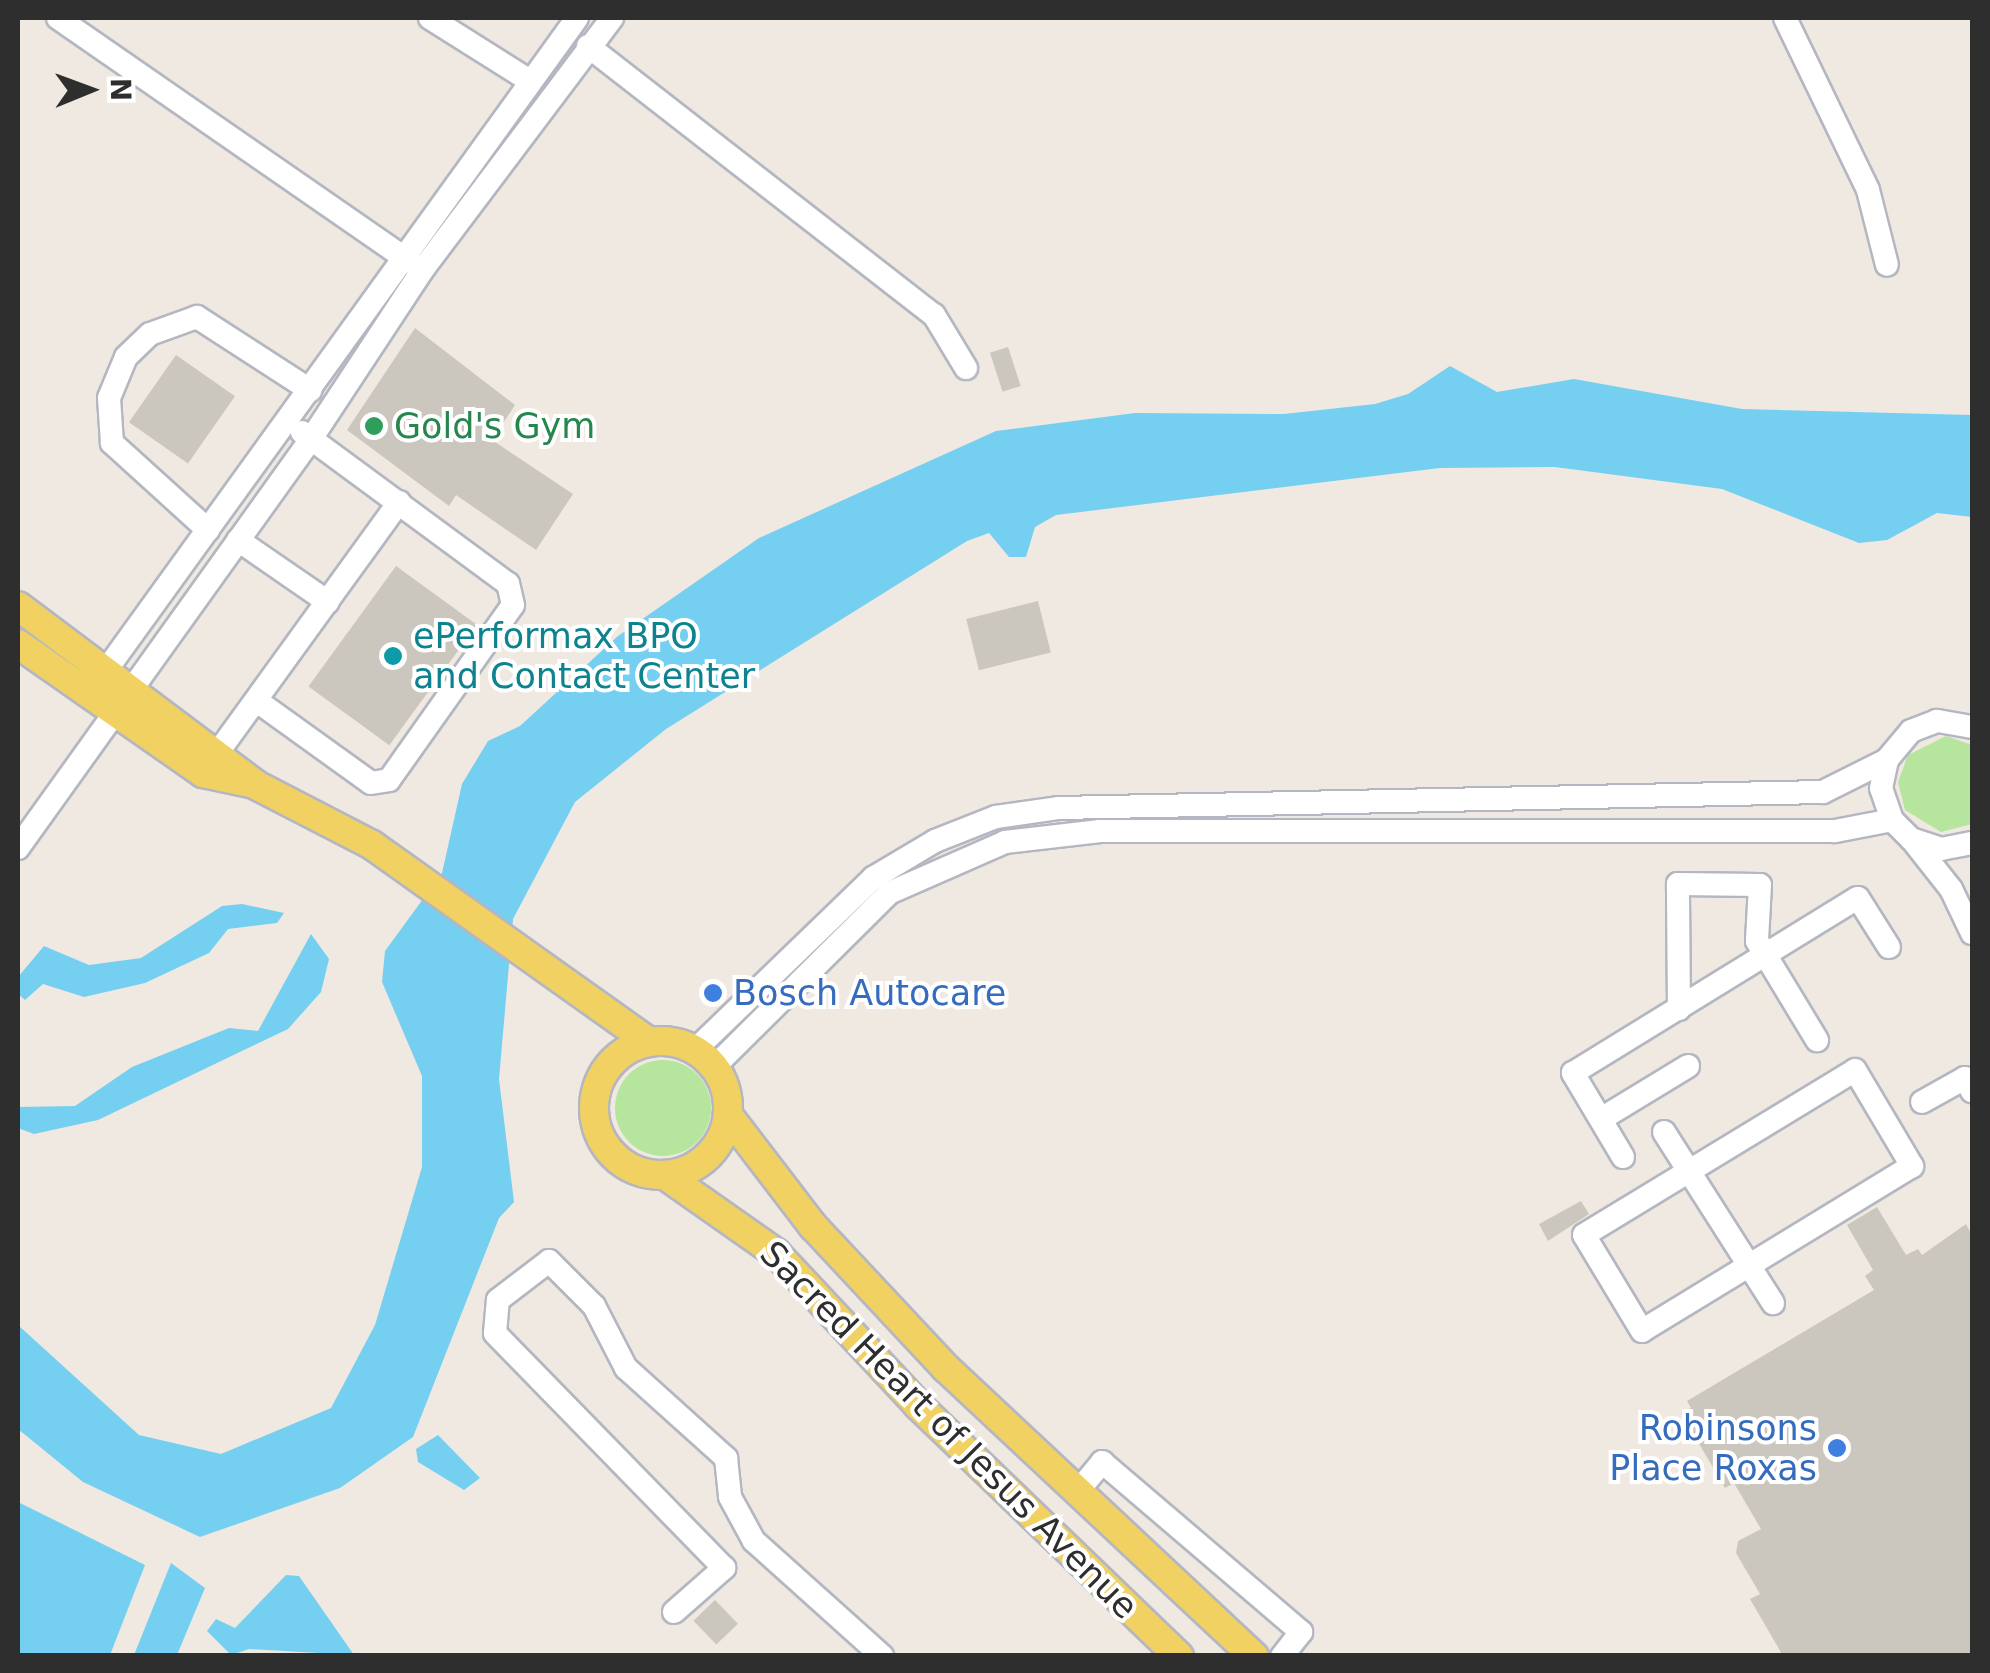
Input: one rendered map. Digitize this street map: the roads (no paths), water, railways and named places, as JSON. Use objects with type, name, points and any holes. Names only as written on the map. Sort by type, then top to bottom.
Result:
[{"type":"main road","points":[[18,606],[132,686],[211,762]]},
{"type":"main road","points":[[18,644],[113,709],[372,845],[649,1042],[704,1058],[728,1114],[708,1157],[665,1175],[614,1156],[595,1116],[611,1064],[649,1042]]},
{"type":"main road","name":"Sacred Heart of Jesus Avenue","points":[[728,1114],[814,1226],[919,1340],[1254,1656]]},
{"type":"main road","name":"Sacred Heart of Jesus Avenue","points":[[665,1175],[776,1254],[918,1406],[1180,1656]]},
{"type":"street","points":[[58,18],[423,269]]},
{"type":"street","points":[[430,18],[530,82]]},
{"type":"street","points":[[18,848],[113,709],[311,439],[400,255],[577,18]]},
{"type":"street","points":[[107,669],[310,390],[423,269],[612,18]]},
{"type":"street","points":[[1785,18],[1868,190],[1886,265]]},
{"type":"street","points":[[588,46],[934,315],[966,368]]},
{"type":"street","points":[[208,530],[112,444],[109,398],[126,357],[150,334],[197,317],[310,390]]},
{"type":"street","points":[[257,701],[371,783],[389,780],[514,594],[400,502],[287,422]]},
{"type":"street","points":[[211,762],[400,502]]},
{"type":"street","points":[[238,540],[328,602]]},
{"type":"street","points":[[704,1058],[873,878],[935,840],[996,818],[1060,808],[1823,792],[1886,760],[1919,726],[1972,727]]},
{"type":"street","points":[[1886,760],[1881,788],[1892,820],[1952,889],[1972,933]]},
{"type":"street","points":[[704,1058],[888,893],[1005,842],[1100,832],[1835,832],[1892,820]]},
{"type":"street","points":[[1911,838],[1942,849],[1972,843]]},
{"type":"street","points":[[1679,1009],[1678,884],[1760,885],[1757,940],[1817,1040]]},
{"type":"street","points":[[1623,1156],[1573,1073],[1858,898],[1889,948]]},
{"type":"street","points":[[1601,1119],[1688,1066]]},
{"type":"street","points":[[1855,1070],[1912,1166],[1642,1331],[1584,1236],[1690,1171],[1855,1070]]},
{"type":"street","points":[[1922,1102],[1965,1078],[1972,1090]]},
{"type":"street","points":[[1664,1132],[1773,1304]]},
{"type":"street","points":[[724,1568],[495,1333],[498,1300],[549,1261],[594,1306],[626,1368],[726,1458],[730,1497],[754,1541],[882,1656]]},
{"type":"street","points":[[1078,1492],[1102,1462],[1301,1632],[1282,1656]]},
{"type":"street","points":[[674,1612],[754,1541]]},
{"type":"water","points":[[1450,366],[1497,392],[1574,379],[1742,409],[1972,415],[1972,517],[1937,513],[1887,540],[1859,543],[1722,489],[1555,467],[1440,468],[1056,515],[1035,527],[1026,557],[1009,557],[989,533],[967,541],[666,729],[575,802],[513,919],[499,1079],[514,1202],[499,1218],[413,1437],[340,1488],[200,1537],[83,1482],[18,1429],[18,1325],[139,1435],[221,1454],[331,1408],[375,1325],[422,1167],[422,1076],[382,982],[385,951],[442,873],[462,784],[488,741],[520,726],[618,636],[759,538],[996,431],[1135,413],[1284,414],[1375,404],[1408,394]]},
{"type":"water","points":[[242,904],[284,913],[277,923],[228,929],[209,953],[145,983],[84,997],[43,984],[25,1000],[18,994],[18,977],[44,946],[89,965],[141,958],[222,906]]},
{"type":"water","points":[[311,934],[329,959],[321,992],[288,1029],[98,1120],[34,1134],[18,1128],[18,1107],[75,1106],[132,1067],[229,1028],[258,1031]]},
{"type":"water","points":[[438,1435],[480,1478],[464,1490],[418,1462],[416,1449]]},
{"type":"water","points":[[18,1502],[145,1565],[110,1655],[18,1655]]},
{"type":"water","points":[[171,1563],[205,1588],[177,1655],[134,1655]]},
{"type":"water","points":[[286,1575],[299,1576],[354,1655],[249,1649],[231,1655],[207,1631],[216,1619],[235,1628]]},
{"type":"place","name":"Gold's Gym","points":[[374,426]]},
{"type":"place","name":"ePerformax BPO and Contact Center","points":[[393,656]]},
{"type":"place","name":"Bosch Autocare","points":[[713,993]]},
{"type":"place","name":"Robinsons Place Roxas","points":[[1837,1448]]}]
